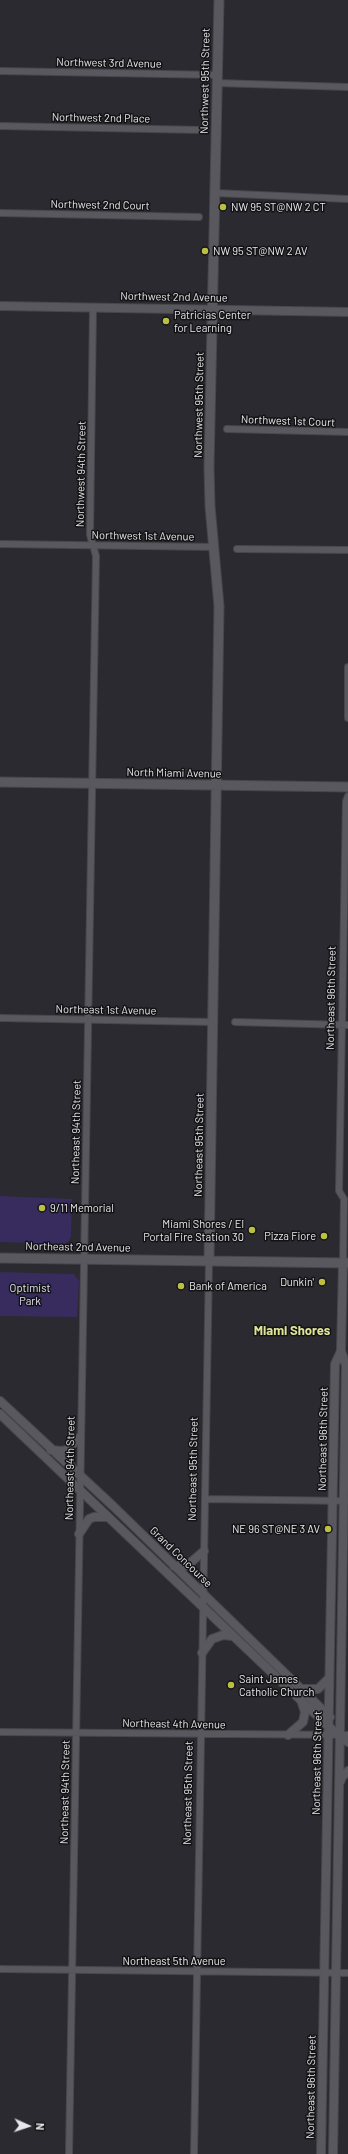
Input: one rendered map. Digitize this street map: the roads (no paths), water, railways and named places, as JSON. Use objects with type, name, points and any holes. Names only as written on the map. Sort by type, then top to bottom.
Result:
[{"type":"main road","name":"Northwest 95th Street","points":[[217,785],[219,606],[209,481],[219,0]]},
{"type":"main road","name":"North Miami Avenue","points":[[0,782],[348,787]]},
{"type":"main road","name":"Northeast 95th Street","points":[[209,1261],[217,785]]},
{"type":"main road","name":"Northeast 2nd Avenue","points":[[0,1258],[346,1263]]},
{"type":"street","name":"Northwest 3rd Avenue","points":[[0,71],[218,79],[348,86]]},
{"type":"street","name":"Northwest 2nd Place","points":[[0,126],[202,130]]},
{"type":"street","points":[[215,193],[348,200]]},
{"type":"street","name":"Northwest 2nd Court","points":[[0,214],[199,217]]},
{"type":"street","name":"Northwest 2nd Avenue","points":[[0,306],[348,312]]},
{"type":"street","name":"Northwest 94th Street","points":[[92,783],[96,556],[90,535],[93,308]]},
{"type":"street","name":"Northwest 1st Court","points":[[227,429],[348,432]]},
{"type":"street","name":"Northwest 1st Avenue","points":[[0,544],[214,547]]},
{"type":"street","points":[[237,549],[348,550]]},
{"type":"street","points":[[348,667],[348,718]]},
{"type":"street","name":"Northeast 94th Street","points":[[69,2154],[92,783]]},
{"type":"street","name":"Northeast 96th Street","points":[[321,2154],[335,1364],[341,1350],[346,1263],[346,1197],[339,1191],[345,1024],[346,808],[348,796]]},
{"type":"street","name":"Northeast 1st Avenue","points":[[0,1018],[212,1022]]},
{"type":"street","points":[[235,1022],[345,1024]]},
{"type":"street","name":"Northeast 95th Street","points":[[194,2154],[209,1261]]},
{"type":"street","name":"Northeast 96th Street","points":[[333,2154],[339,1785],[344,1735],[346,1365],[341,1350]]},
{"type":"street","name":"Grand Concourse","points":[[0,1401],[329,1714],[348,1742]]},
{"type":"street","name":"Grand Concourse","points":[[0,1414],[302,1703],[328,1731],[344,1735]]},
{"type":"street","points":[[51,1450],[67,1450],[80,1437]]},
{"type":"street","points":[[205,1499],[346,1501]]},
{"type":"street","points":[[79,1534],[89,1519],[94,1517],[107,1517]]},
{"type":"street","points":[[174,1566],[185,1566],[204,1551]]},
{"type":"street","points":[[202,1653],[212,1639],[217,1636],[232,1636]]},
{"type":"street","points":[[301,1689],[318,1689],[329,1678]]},
{"type":"street","points":[[288,1735],[303,1722],[305,1712],[302,1703]]},
{"type":"street","name":"Northeast 4th Avenue","points":[[0,1732],[288,1735],[328,1731]]},
{"type":"street","points":[[339,1785],[342,1777],[348,1772]]},
{"type":"street","name":"Northeast 5th Avenue","points":[[0,1969],[348,1972]]},
{"type":"place","name":"NW 95 ST@NW 2 CT","points":[[223,207]]},
{"type":"place","name":"NW 95 ST@NW 2 AV","points":[[205,251]]},
{"type":"place","name":"Patricias Center for Learning","points":[[166,321]]},
{"type":"place","name":"9/11 Memorial","points":[[42,1208]]},
{"type":"place","name":"Miami Shores / El Portal Fire Station 30","points":[[252,1230]]},
{"type":"place","name":"Pizza Fiore","points":[[324,1236]]},
{"type":"place","name":"Dunkin'","points":[[322,1282]]},
{"type":"place","name":"Bank of America","points":[[181,1286]]},
{"type":"place","name":"NE 96 ST@NE 3 AV","points":[[328,1529]]},
{"type":"place","name":"Saint James Catholic Church","points":[[231,1685]]},
{"type":"district","name":"Miami Shores","points":[[292,1331]]},
{"type":"park label","name":"Optimist Park","points":[[30,1294]]}]
